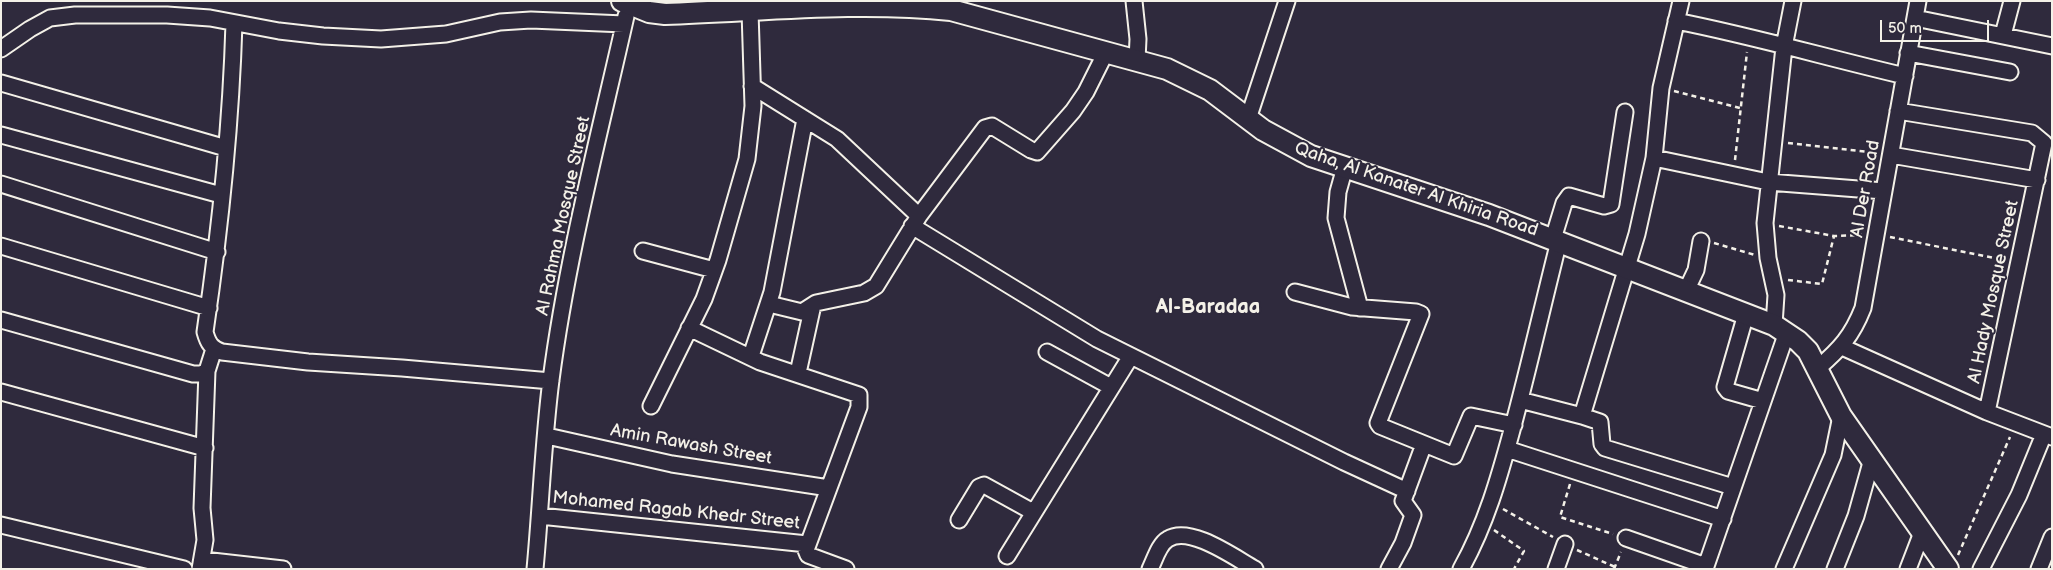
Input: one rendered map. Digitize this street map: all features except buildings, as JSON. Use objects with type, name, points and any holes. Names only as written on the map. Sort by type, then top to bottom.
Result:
[{"type":"street","points":[[1134,1],[1138,39],[1137,60]]},
{"type":"street","points":[[1248,119],[1287,1]]},
{"type":"street","points":[[1582,416],[1626,268],[1654,158],[1661,88],[1681,1]]},
{"type":"street","points":[[1626,538],[1706,567],[1763,402],[1781,329],[1768,258],[1765,223],[1784,47],[1792,1]]},
{"type":"street","name":"Al Der Road","points":[[1818,368],[1842,347],[1857,325],[1863,308],[1878,234],[1918,1]]},
{"type":"street","points":[[2003,35],[2012,1]]},
{"type":"street","name":"Qaha, Al Kanater Al Khiria Road","points":[[625,3],[649,12],[665,14],[876,3],[953,6],[1106,52],[1167,68],[1196,82],[1223,99],[1248,119],[1294,148],[1345,168],[1426,193],[1556,240],[1781,329],[1808,351],[1841,416],[1922,530],[1952,564]]},
{"type":"street","name":"Al Rahma Mosque Street","points":[[535,569],[551,382],[571,264],[624,24],[625,3]]},
{"type":"street","points":[[1,49],[30,28],[50,18],[129,8],[323,36],[381,39],[446,34],[500,22],[531,20],[624,24]]},
{"type":"street","points":[[652,406],[704,300],[747,159],[752,124],[750,11]]},
{"type":"street","points":[[1915,18],[2052,46]]},
{"type":"street","points":[[1676,21],[1749,35],[1784,47],[1905,76]]},
{"type":"street","points":[[234,23],[230,118],[221,194],[217,252],[206,332],[208,342],[214,349],[222,352],[308,362],[402,368],[551,382]]},
{"type":"street","points":[[769,304],[798,312],[813,305],[864,293],[876,286],[915,221],[985,128],[992,126],[1030,150],[1037,152],[1073,111],[1086,92],[1106,52]]},
{"type":"street","points":[[1908,54],[2010,72]]},
{"type":"street","points":[[1,83],[226,148]]},
{"type":"street","points":[[752,86],[846,146],[915,221],[1067,322],[1344,462],[1407,491]]},
{"type":"street","name":"Al Hady Mosque Street","points":[[1898,111],[2032,133],[2044,143],[1987,412]]},
{"type":"street","points":[[1462,569],[1484,524],[1514,425],[1564,203],[1569,196],[1604,206],[1611,204],[1625,112]]},
{"type":"street","points":[[751,356],[769,304],[804,119]]},
{"type":"street","points":[[1,135],[221,194]]},
{"type":"street","points":[[1891,155],[2037,180]]},
{"type":"street","points":[[1654,158],[1768,182],[1884,191]]},
{"type":"street","points":[[1345,168],[1338,192],[1336,218],[1360,308]]},
{"type":"street","points":[[1,184],[217,252]]},
{"type":"street","points":[[1686,291],[1696,270],[1701,241]]},
{"type":"street","points":[[1,246],[209,308]]},
{"type":"street","points":[[642,251],[714,270]]},
{"type":"street","points":[[1295,292],[1360,308],[1416,312],[1421,314],[1378,423],[1380,426],[1454,456],[1468,418],[1471,416],[1514,425]]},
{"type":"street","points":[[798,373],[813,305]]},
{"type":"street","points":[[1746,314],[1725,387],[1728,390],[1763,402]]},
{"type":"street","points":[[1,320],[180,372],[201,374],[207,371]]},
{"type":"street","points":[[689,328],[751,356],[760,362],[856,393],[861,399],[806,550],[808,555],[840,568]]},
{"type":"street","points":[[1842,347],[2016,424],[2049,432],[1981,569]]},
{"type":"street","points":[[214,349],[207,371],[202,564],[283,569]]},
{"type":"street","points":[[1047,352],[1111,387]]},
{"type":"street","points":[[1007,556],[1131,356]]},
{"type":"street","points":[[1,392],[205,448]]},
{"type":"street","points":[[1520,400],[1600,422],[1602,444],[1605,448],[1733,488]]},
{"type":"street","points":[[1784,569],[1832,455],[1841,416]]},
{"type":"street","name":"Amin Rawash Street","points":[[547,436],[681,465],[829,488]]},
{"type":"street","points":[[1389,569],[1403,542],[1413,515],[1412,511],[1404,503],[1424,444]]},
{"type":"street","points":[[1507,449],[1723,519]]},
{"type":"street","points":[[1835,569],[1856,516],[1872,459]]},
{"type":"street","points":[[959,520],[979,487],[984,485],[1033,512]]},
{"type":"street","name":"Mohamed Ragab Khedr Street","points":[[540,516],[807,544]]},
{"type":"street","points":[[1,525],[184,569]]},
{"type":"street","points":[[1908,569],[1922,530]]},
{"type":"street","points":[[1150,569],[1160,548],[1168,538],[1183,535],[1209,543],[1255,569]]},
{"type":"street","points":[[2039,569],[2052,537]]},
{"type":"street","points":[[1556,569],[1565,544]]},
{"type":"path","points":[[1734,176],[1749,35]]},
{"type":"path","points":[[1661,88],[1740,108]]},
{"type":"path","points":[[1775,142],[1891,155]]},
{"type":"path","points":[[1765,223],[1834,236],[1878,234],[2019,263]]},
{"type":"path","points":[[1772,279],[1822,284],[1834,236]]},
{"type":"path","points":[[1701,241],[1768,258]]},
{"type":"path","points":[[1952,564],[2016,424]]},
{"type":"path","points":[[1574,472],[1560,517],[1626,538]]},
{"type":"path","points":[[1491,502],[1565,544],[1615,567],[1614,569]]},
{"type":"path","points":[[1484,524],[1524,551],[1514,569]]},
{"type":"district","name":"Al-Baradaa","points":[[1208,308]]}]
